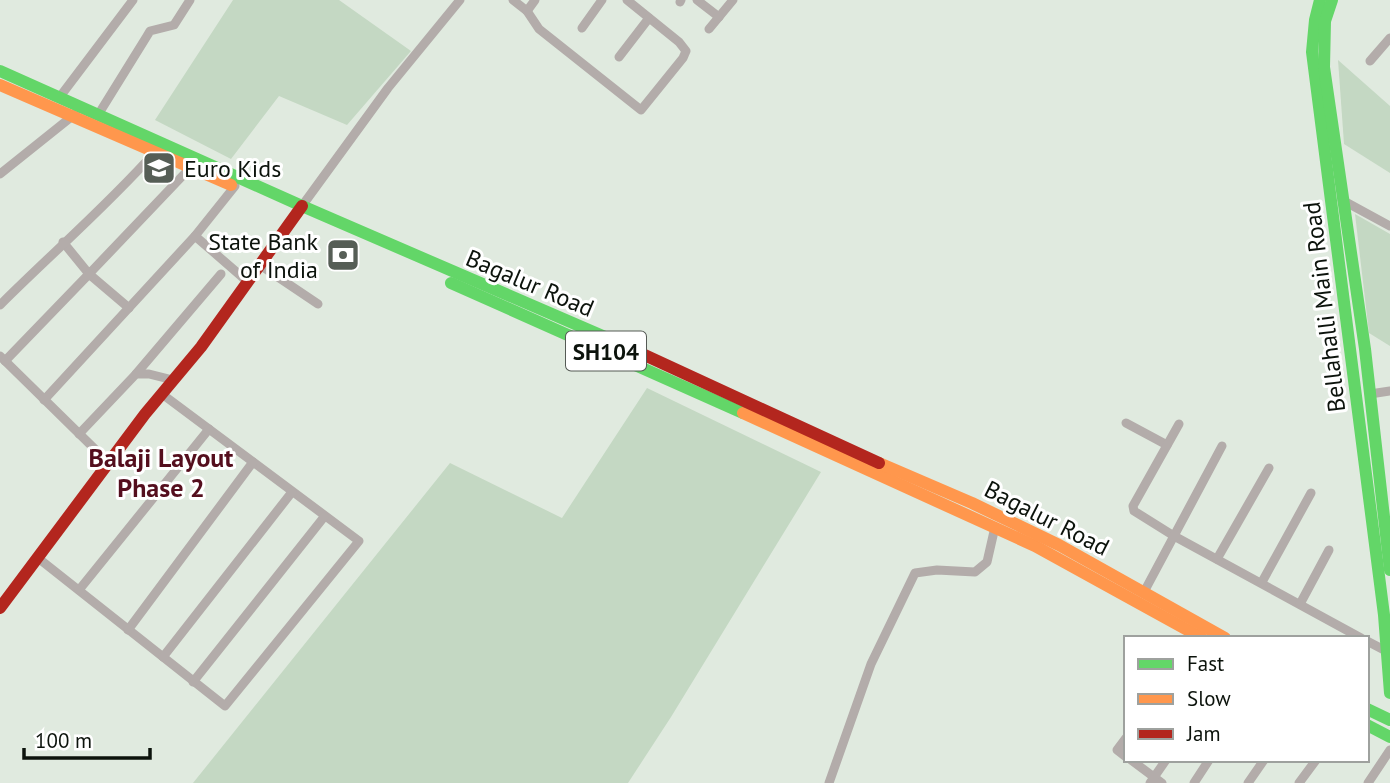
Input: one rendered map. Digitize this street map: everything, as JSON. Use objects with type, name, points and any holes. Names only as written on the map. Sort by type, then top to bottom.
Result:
[{"type":"main road","name":"Bellahalli Main Road","points":[[1320,0],[1312,52],[1384,614],[1390,693]]},
{"type":"main road","name":"Bellahalli Main Road","points":[[1332,0],[1325,21],[1324,67],[1387,518],[1390,570]]},
{"type":"main road","name":"Bagalur Road","points":[[0,71],[59,97],[76,111],[99,115],[299,210],[1006,519],[1059,545],[1221,636]]},
{"type":"main road","name":"Bagalur Road","points":[[0,85],[76,111],[190,168],[299,210]]},
{"type":"main road","points":[[0,608],[108,462],[201,347],[299,210]]},
{"type":"main road","name":"Bagalur Road","points":[[623,352],[1035,546],[1196,636]]},
{"type":"main road","points":[[1369,711],[1389,729]]},
{"type":"main road","points":[[1369,725],[1389,729]]},
{"type":"street","points":[[59,97],[133,0]]},
{"type":"street","points":[[99,115],[150,31],[174,25],[190,0]]},
{"type":"street","points":[[299,210],[388,88],[460,0]]},
{"type":"street","points":[[513,0],[527,11],[539,29],[641,110],[686,51],[679,42],[627,0]]},
{"type":"street","points":[[527,11],[535,0]]},
{"type":"street","points":[[582,28],[602,0]]},
{"type":"street","points":[[697,0],[719,17]]},
{"type":"street","points":[[709,29],[733,0]]},
{"type":"street","points":[[619,57],[649,18]]},
{"type":"street","points":[[1370,61],[1390,38]]},
{"type":"street","points":[[0,174],[76,111]]},
{"type":"street","points":[[0,305],[63,242],[128,183],[155,152]]},
{"type":"street","points":[[108,462],[3,359],[190,168]]},
{"type":"street","points":[[44,400],[195,236],[235,186]]},
{"type":"street","points":[[1331,193],[1390,226]]},
{"type":"street","points":[[195,236],[248,282]]},
{"type":"street","points":[[63,242],[89,274],[129,308]]},
{"type":"street","points":[[260,265],[318,304]]},
{"type":"street","points":[[79,434],[221,274]]},
{"type":"street","points":[[135,374],[149,374],[173,380]]},
{"type":"street","points":[[1370,394],[1390,390]]},
{"type":"street","points":[[38,558],[225,706],[359,541],[162,394]]},
{"type":"street","points":[[1126,423],[1167,444]]},
{"type":"street","points":[[1178,424],[1132,509],[1174,536],[1357,636]]},
{"type":"street","points":[[79,590],[209,429]]},
{"type":"street","points":[[1144,593],[1222,446]]},
{"type":"street","points":[[128,630],[253,462]]},
{"type":"street","points":[[1217,559],[1269,468]]},
{"type":"street","points":[[163,657],[292,492]]},
{"type":"street","points":[[1262,582],[1311,493]]},
{"type":"street","points":[[193,682],[324,517]]},
{"type":"street","points":[[829,783],[871,664],[915,573],[937,570],[975,572],[986,562],[995,527]]},
{"type":"street","points":[[1300,604],[1329,551]]},
{"type":"street","points":[[1369,642],[1386,651]]},
{"type":"street","points":[[1368,783],[1389,750],[1389,729]]},
{"type":"street","points":[[1124,741],[1117,750],[1124,755]]},
{"type":"street","points":[[1133,762],[1156,781],[1165,762]]},
{"type":"street","points":[[1194,783],[1208,762]]},
{"type":"street","points":[[1248,783],[1263,762]]},
{"type":"street","points":[[1299,783],[1315,762]]},
{"type":"green space","points":[[233,0],[339,0],[411,51],[347,125],[279,96],[231,159],[155,120]]},
{"type":"green space","points":[[1338,60],[1390,106],[1390,173],[1344,144]]},
{"type":"green space","points":[[1355,214],[1390,234],[1390,346],[1369,333]]},
{"type":"green space","points":[[647,388],[821,472],[628,783],[193,783],[450,463],[562,518]]},
{"type":"traffic: fast","points":[[1320,0],[1312,52],[1384,615],[1390,693]]},
{"type":"traffic: fast","points":[[1332,0],[1325,21],[1324,67],[1365,349],[1390,570]]},
{"type":"traffic: fast","points":[[0,71],[612,340]]},
{"type":"traffic: fast","points":[[451,283],[743,413]]},
{"type":"traffic: fast","points":[[1369,710],[1390,720]]},
{"type":"traffic: fast","points":[[1369,726],[1390,737]]},
{"type":"traffic: slow","points":[[0,85],[231,185]]},
{"type":"traffic: slow","points":[[743,413],[1035,546],[1198,636]]},
{"type":"traffic: slow","points":[[879,463],[972,503],[1059,545],[1221,636]]},
{"type":"traffic: jam","points":[[0,608],[145,414],[201,347],[302,206]]},
{"type":"traffic: jam","points":[[612,340],[879,463]]},
{"type":"place","name":"Euro Kids","points":[[159,168]]},
{"type":"place","name":"State Bank of India","points":[[343,255]]},
{"type":"district","name":"Balaji Layout Phase 2","points":[[161,472]]}]
